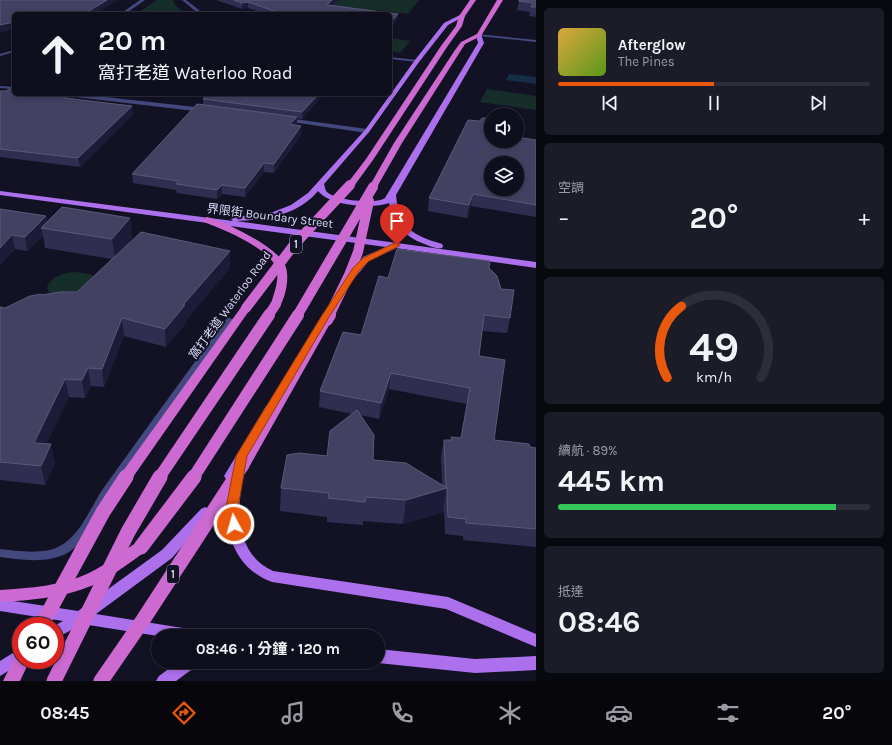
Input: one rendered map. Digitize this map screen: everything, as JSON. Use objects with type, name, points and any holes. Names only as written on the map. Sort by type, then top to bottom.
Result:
[{"type":"highway","name":"窩打老道 Waterloo Road","points":[[46,617],[103,512],[128,474],[246,308],[293,246],[359,175],[444,46],[459,26],[462,16],[473,0]]},
{"type":"highway","name":"1","points":[[101,681],[141,623],[243,466],[327,320],[349,275],[358,252],[373,187],[398,143],[458,50],[463,43],[479,35],[500,0]]},
{"type":"highway","points":[[0,596],[29,595],[62,589],[84,582],[106,571],[141,547],[165,519],[190,483],[296,318],[373,187]]},
{"type":"highway","points":[[54,681],[128,532],[153,487],[276,304],[282,286],[280,265],[264,248],[225,227],[207,220]]},
{"type":"highway","points":[[11,681],[17,669]]},
{"type":"main road","name":"窩打老道 Waterloo Road","points":[[392,95],[416,61],[446,24],[462,16]]},
{"type":"main road","points":[[321,186],[326,195],[352,202],[385,202],[392,195],[481,42],[479,35]]},
{"type":"main road","name":"窩打老道 Waterloo Road","points":[[207,220],[257,218],[274,215],[290,210],[303,203],[321,186],[367,131],[392,96]]},
{"type":"main road","name":"界限街 Boundary Street","points":[[0,192],[536,265]]},
{"type":"main road","points":[[392,195],[392,206],[400,226],[410,235],[464,254]]},
{"type":"main road","points":[[64,628],[80,618],[150,567],[176,546],[214,501],[325,317],[356,269],[366,260],[397,245]]},
{"type":"main road","points":[[242,456],[232,508],[242,551],[258,569],[272,576],[448,603],[536,641]]},
{"type":"main road","points":[[0,605],[151,629]]},
{"type":"main road","points":[[385,657],[476,666],[536,663]]},
{"type":"main road","points":[[0,669],[12,661]]},
{"type":"main road","points":[[164,681],[180,669]]},
{"type":"street","points":[[125,12],[143,0]]},
{"type":"street","points":[[184,0],[199,12]]},
{"type":"street","points":[[479,35],[536,41]]},
{"type":"street","points":[[0,55],[12,52]]},
{"type":"street","points":[[392,58],[416,61]]},
{"type":"street","points":[[0,86],[12,88]]},
{"type":"street","points":[[84,96],[211,110]]},
{"type":"street","points":[[281,119],[367,131]]},
{"type":"street","name":"窩打老道 Waterloo Road","points":[[0,553],[15,555],[52,554],[63,550],[74,542],[106,492],[230,320]]},
{"type":"green space","points":[[157,0],[172,0],[177,7],[183,12],[139,12]]},
{"type":"green space","points":[[318,0],[419,0],[408,14],[376,10],[374,12],[320,4]]},
{"type":"green space","points":[[392,38],[410,41],[400,53],[392,51]]},
{"type":"green space","points":[[487,89],[536,96],[536,110],[524,108],[480,102]]},
{"type":"green space","points":[[76,272],[90,274],[95,277],[94,290],[51,295],[47,287],[52,280],[63,274]]},
{"type":"water","points":[[509,74],[536,77],[536,84],[506,80]]},
{"type":"building","points":[[0,0],[107,0],[87,12],[12,12],[12,22],[0,25]]},
{"type":"building","points":[[234,0],[332,0],[327,5],[382,12],[277,12],[248,2],[242,3]]},
{"type":"building","points":[[519,0],[536,0],[536,7],[531,7],[533,3]]},
{"type":"building","points":[[392,13],[398,14],[392,21]]},
{"type":"building","points":[[12,87],[12,96],[68,96],[65,98],[132,106],[78,158],[0,149],[0,91],[6,91]]},
{"type":"building","points":[[206,96],[317,96],[302,112],[203,99]]},
{"type":"building","points":[[197,104],[297,117],[290,124],[301,126],[274,164],[264,163],[245,188],[222,185],[217,190],[176,184],[179,181],[132,174]]},
{"type":"building","points":[[484,118],[484,148],[524,148],[524,138],[536,140],[536,205],[484,196],[524,196],[524,156],[484,156],[484,196],[473,194],[469,205],[429,198],[468,120],[480,121]]},
{"type":"building","points":[[62,207],[130,218],[112,239],[41,228]]},
{"type":"building","points":[[0,209],[46,216],[25,237],[12,235],[0,248]]},
{"type":"building","points":[[141,232],[230,251],[183,305],[185,305],[165,329],[122,318],[102,369],[88,368],[82,380],[65,379],[34,443],[51,444],[41,466],[0,462],[0,307],[5,308],[30,296],[60,292],[77,292]]},
{"type":"building","points":[[397,249],[490,261],[489,268],[497,276],[501,289],[514,290],[510,318],[484,315],[479,356],[505,360],[494,440],[529,444],[530,447],[536,448],[536,529],[466,523],[466,519],[448,517],[444,440],[452,440],[451,437],[461,438],[470,388],[391,373],[381,403],[320,391],[343,332],[361,335],[379,276],[388,278]]},
{"type":"building","points":[[357,410],[374,435],[373,460],[406,463],[447,488],[406,500],[366,497],[365,502],[328,498],[329,493],[281,488],[287,455],[299,453],[327,456],[330,431]]},
{"type":"route","points":[[234,524],[232,508],[242,456],[325,317],[356,269],[366,260],[397,245]]}]
